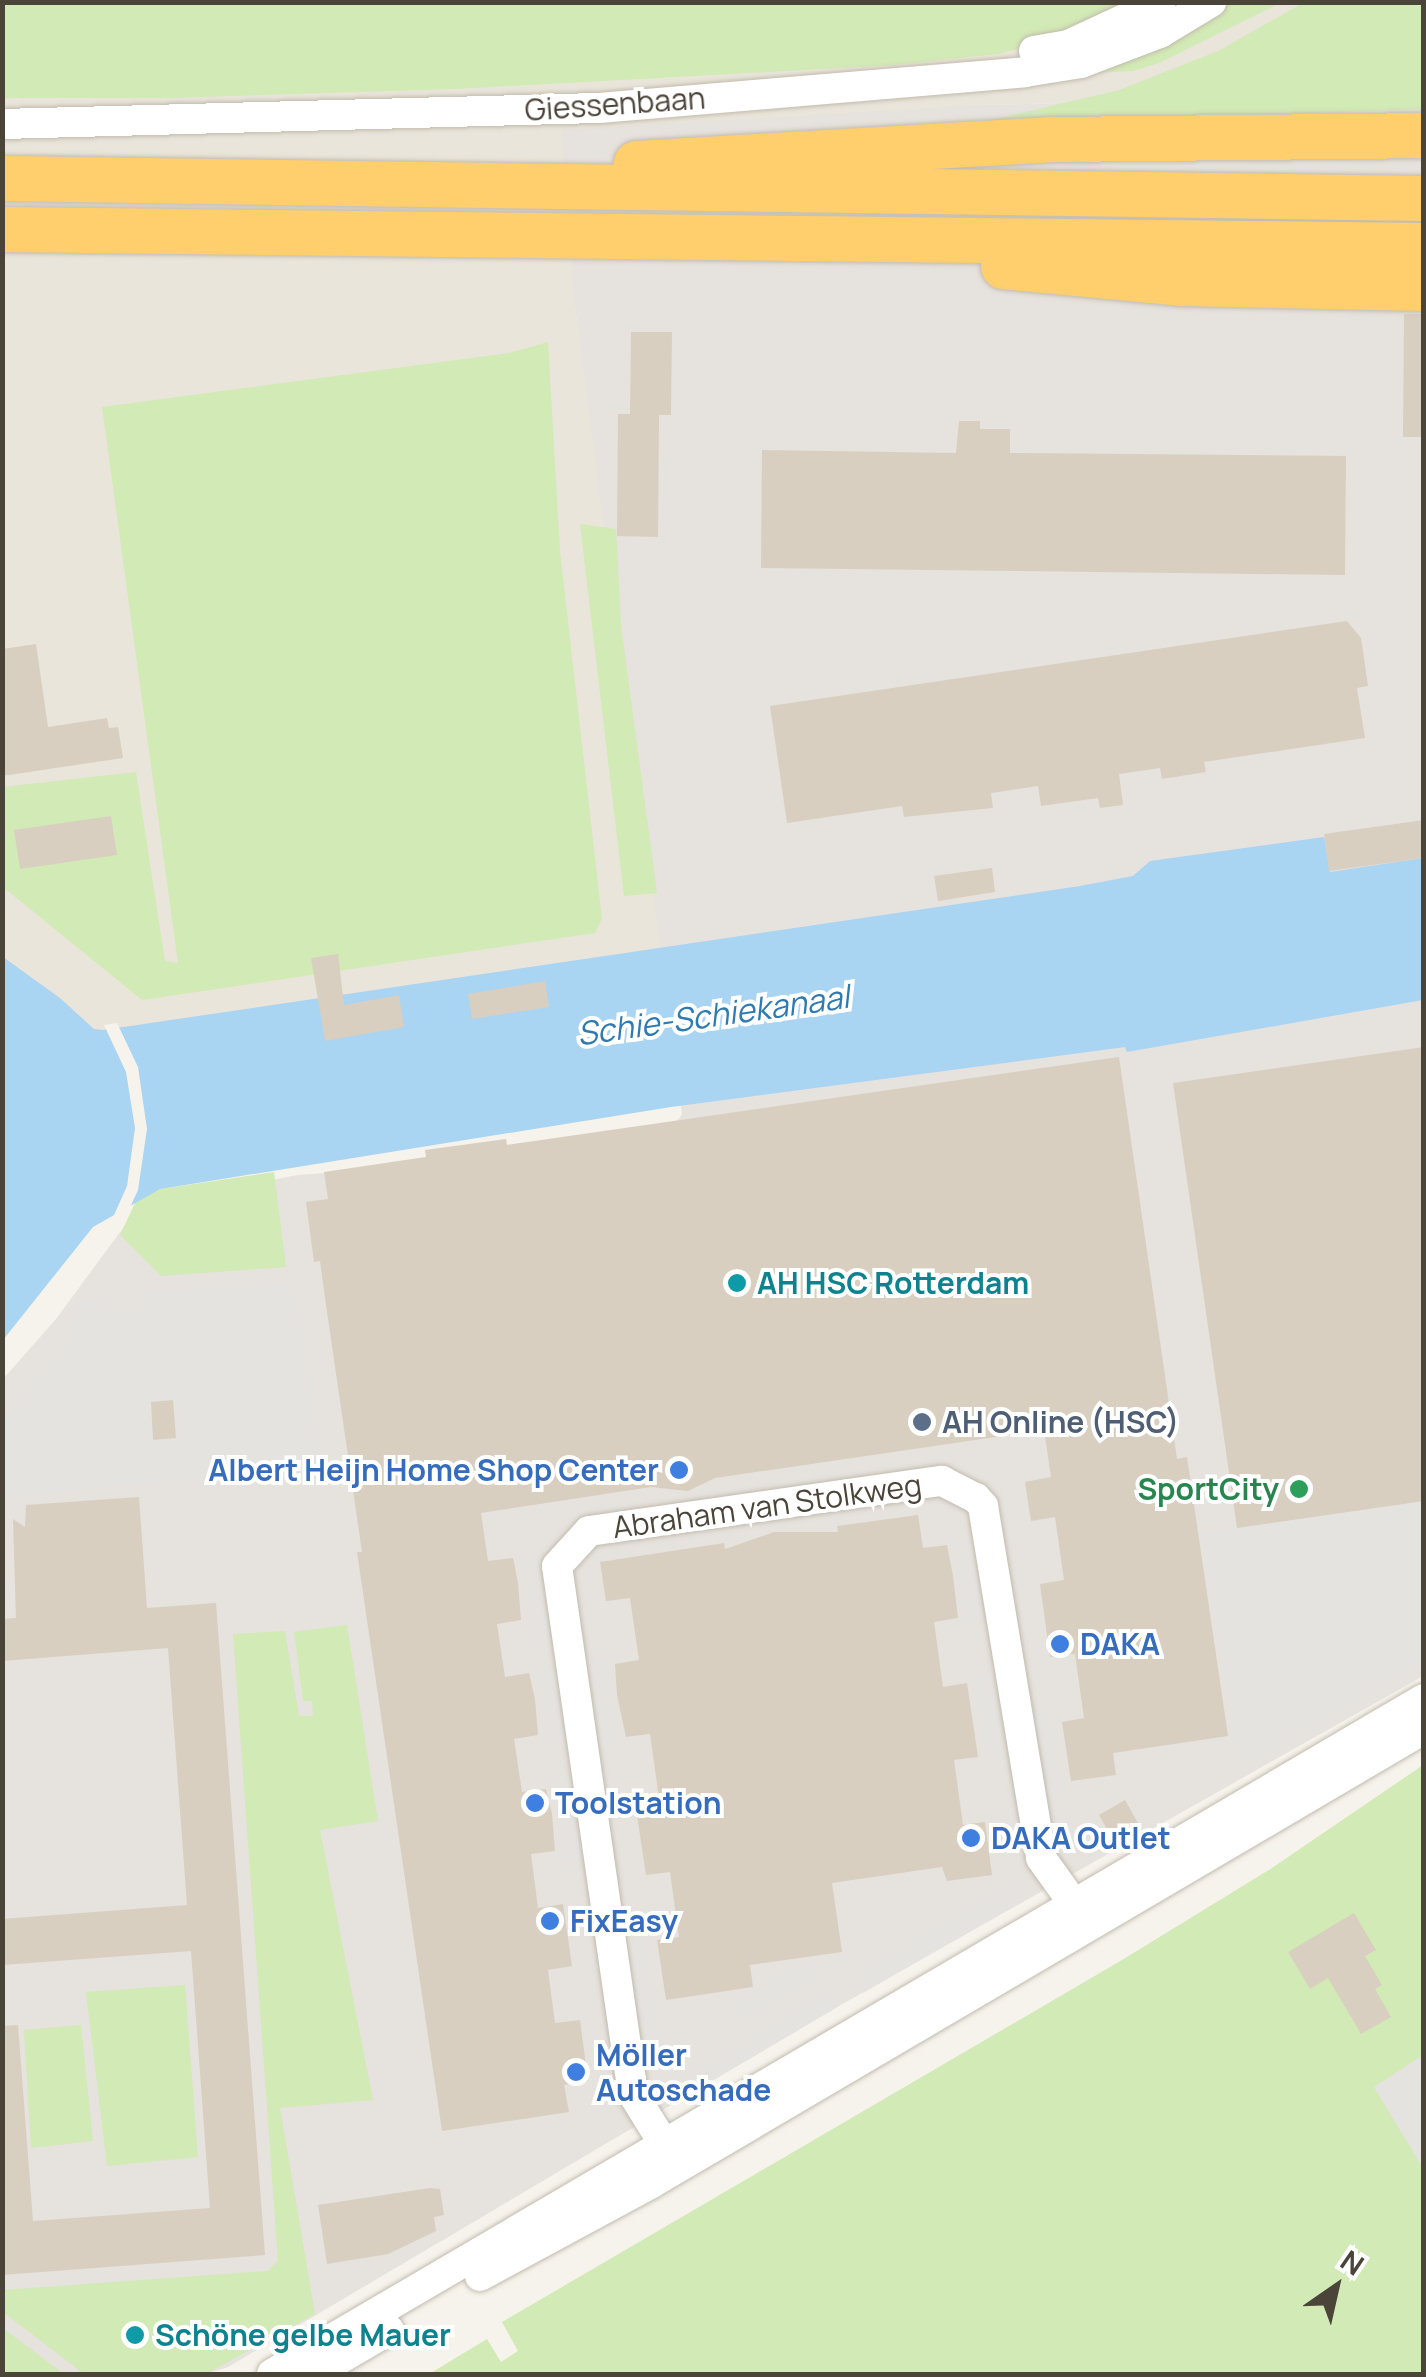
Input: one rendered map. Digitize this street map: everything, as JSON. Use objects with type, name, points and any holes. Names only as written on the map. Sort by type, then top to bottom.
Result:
[{"type":"highway","points":[[430,182],[727,154],[1053,140],[1424,135]]},
{"type":"highway","points":[[2,178],[1424,198]]},
{"type":"highway","points":[[2,230],[1424,244]]},
{"type":"highway","points":[[717,238],[1183,283],[1424,288]]},
{"type":"street","name":"Giessenbaan","points":[[2,111],[604,89],[981,60],[1068,45],[1161,2]]},
{"type":"street","name":"Giessenbaan","points":[[2,124],[599,108],[1025,72],[1081,63],[1160,33],[1211,2]]},
{"type":"street","name":"Abraham van Stolkweg","points":[[670,2155],[634,2094],[557,1566],[589,1531],[942,1482],[976,1498],[984,1506],[1041,1858],[1082,1915]]},
{"type":"street","points":[[1082,1915],[1424,1699]]},
{"type":"street","points":[[314,2374],[670,2155],[1082,1915],[1424,1729]]},
{"type":"street","points":[[272,2374],[670,2155]]},
{"type":"shaded area","points":[[2,3],[1423,3],[1423,94],[983,105],[575,308],[666,973],[81,1051],[3,990]]},
{"type":"shaded area","points":[[1423,94],[1423,1676],[839,2006],[228,2367],[206,2374],[3,2374],[3,1379],[56,1319],[140,1205],[298,1175],[658,1149],[682,1114],[575,308],[561,130],[983,105]]},
{"type":"shaded area","points":[[295,1285],[321,1464],[4,1498],[8,1556],[3,1556],[3,1419],[69,1339],[76,1300],[104,1299],[105,1314],[126,1313],[143,1311],[141,1292]]},
{"type":"shaded area","points":[[1423,1500],[1423,1659],[1240,1769],[1198,1534]]},
{"type":"shaded area","points":[[971,1537],[984,1620],[965,1623],[953,1540]]},
{"type":"shaded area","points":[[537,1551],[551,1644],[534,1647],[520,1553]]},
{"type":"shaded area","points":[[606,1659],[618,1743],[600,1746],[589,1661]]},
{"type":"shaded area","points":[[555,1671],[565,1742],[547,1745],[536,1674]]},
{"type":"shaded area","points":[[992,1676],[1003,1760],[985,1762],[974,1679]]},
{"type":"shaded area","points":[[1049,1711],[1061,1795],[1044,1797],[1032,1713]]},
{"type":"shaded area","points":[[570,1776],[581,1858],[564,1860],[553,1779]]},
{"type":"shaded area","points":[[1015,1883],[1024,1900],[863,1993],[854,1977]]},
{"type":"shaded area","points":[[646,1939],[662,2051],[644,2054],[628,1941]]},
{"type":"shaded area","points":[[806,1961],[816,1977],[742,2020],[732,2004]]},
{"type":"shaded area","points":[[831,1992],[839,2006],[664,2109],[655,2094]]},
{"type":"shaded area","points":[[1423,2055],[1423,2168],[1374,2087]]},
{"type":"green space","points":[[2,3],[1134,3],[1050,41],[997,54],[894,65],[457,89],[170,98],[3,98]]},
{"type":"green space","points":[[1224,3],[1280,3],[1159,63],[1133,71],[1066,74]]},
{"type":"green space","points":[[1303,3],[1423,3],[1423,109],[970,125],[1119,90],[1218,51]]},
{"type":"green space","points":[[548,342],[560,551],[602,919],[595,933],[142,1000],[3,887],[2,787],[136,772],[165,961],[178,963],[102,407],[509,353]]},
{"type":"green space","points":[[580,524],[616,529],[621,625],[657,893],[624,896]]},
{"type":"green space","points":[[274,1172],[286,1267],[161,1276],[120,1235],[137,1199],[160,1189]]},
{"type":"green space","points":[[347,1625],[378,1821],[320,1830],[373,2100],[280,2108],[315,2314],[206,2374],[84,2374],[3,2312],[3,2290],[268,2271],[278,2261],[233,1634],[285,1631],[299,1716],[313,1716],[312,1701],[303,1701],[294,1632]]},
{"type":"green space","points":[[1423,1765],[1423,2374],[429,2374],[487,2339],[501,2362],[518,2351],[502,2322],[1122,1960],[1272,1868]]},
{"type":"green space","points":[[185,1985],[198,2157],[107,2166],[86,1992]]},
{"type":"green space","points":[[81,2025],[93,2141],[31,2148],[24,2030]]},
{"type":"green space","points":[[3,2328],[64,2374],[3,2374]]},
{"type":"water","name":"Schie-Schiekanaal","points":[[1324,837],[1330,872],[1423,858],[1423,1000],[1127,1052],[1125,1047],[671,1107],[160,1189],[93,1227],[3,1340],[3,957],[60,998],[94,1029],[103,1030],[1080,886],[1133,876],[1150,861]]},
{"type":"pier","points":[[117,1023],[138,1067],[147,1129],[138,1190],[127,1214],[110,1224],[127,1186],[135,1128],[126,1072],[104,1025]]},
{"type":"building","points":[[1404,314],[1424,314],[1424,437],[1403,437]]},
{"type":"building","points":[[631,332],[672,332],[671,415],[659,415],[658,537],[617,536],[618,414],[630,414]]},
{"type":"building","points":[[959,421],[980,421],[980,429],[1010,429],[1010,453],[1346,456],[1345,575],[761,568],[762,450],[956,453]]},
{"type":"building","points":[[1347,621],[1361,638],[1368,686],[1357,688],[1365,738],[1204,762],[1206,772],[1162,779],[1160,768],[1119,774],[1123,805],[1100,808],[1098,798],[1041,806],[1038,786],[991,793],[993,808],[904,817],[902,806],[787,823],[770,706]]},
{"type":"building","points":[[36,644],[48,727],[107,718],[109,728],[118,727],[123,758],[2,776],[2,649]]},
{"type":"building","points":[[111,816],[117,855],[20,869],[14,830]]},
{"type":"building","points":[[1424,820],[1424,858],[1329,871],[1324,834]]},
{"type":"building","points":[[992,868],[995,892],[938,901],[934,876]]},
{"type":"building","points":[[338,954],[344,1005],[399,995],[404,1027],[325,1041],[311,958]]},
{"type":"building","points":[[545,981],[549,1007],[472,1019],[468,994]]},
{"type":"building","points":[[1424,1047],[1424,1501],[1237,1528],[1173,1083]]},
{"type":"building","name":"AH HSC Rotterdam","points":[[1119,1057],[1177,1459],[1187,1457],[1228,1736],[1113,1753],[1116,1775],[1071,1781],[1062,1722],[1084,1718],[1075,1654],[1050,1657],[1040,1584],[1064,1580],[1055,1517],[1031,1521],[1025,1482],[1051,1477],[1044,1430],[715,1478],[688,1491],[651,1487],[481,1513],[488,1561],[513,1558],[518,1583],[521,1620],[497,1624],[505,1677],[529,1673],[535,1699],[538,1735],[514,1739],[522,1792],[546,1789],[552,1814],[555,1851],[531,1854],[538,1908],[563,1904],[572,1966],[548,1970],[555,2023],[580,2020],[588,2081],[564,2085],[569,2112],[442,2131],[357,1552],[362,1552],[320,1261],[314,1262],[306,1202],[328,1199],[324,1172],[426,1157],[425,1150],[506,1139],[507,1145]]},
{"type":"building","points":[[173,1400],[176,1438],[153,1440],[151,1402]]},
{"type":"building","points":[[139,1497],[147,1608],[216,1603],[265,2255],[2,2275],[2,2026],[18,2025],[33,2221],[210,2208],[191,1951],[2,1965],[2,1919],[187,1905],[168,1648],[2,1661],[2,1619],[16,1618],[13,1519],[25,1527],[26,1505]]},
{"type":"building","points":[[918,1515],[923,1548],[947,1545],[958,1618],[934,1622],[943,1687],[967,1683],[978,1757],[954,1760],[963,1825],[985,1822],[992,1875],[947,1881],[942,1867],[832,1883],[842,1952],[750,1965],[753,1987],[666,2000],[657,1940],[679,1937],[670,1872],[646,1875],[635,1802],[659,1798],[650,1734],[626,1737],[617,1695],[615,1664],[639,1660],[630,1598],[606,1601],[600,1562],[724,1543],[725,1549],[774,1532],[838,1532],[837,1526]]},
{"type":"building","points":[[1125,1800],[1142,1830],[1116,1845],[1099,1815]]},
{"type":"building","points":[[1354,1913],[1376,1950],[1365,1956],[1382,1985],[1375,1989],[1391,2017],[1361,2034],[1328,1978],[1310,1989],[1288,1952]]},
{"type":"building","points":[[440,2189],[444,2215],[434,2217],[436,2231],[388,2254],[327,2264],[318,2205]]},
{"type":"place","name":"AH HSC Rotterdam","points":[[737,1283]]},
{"type":"place","name":"AH Online (HSC)","points":[[922,1422]]},
{"type":"place","name":"Albert Heijn Home Shop Center","points":[[679,1470]]},
{"type":"place","name":"SportCity","points":[[1299,1489]]},
{"type":"place","name":"DAKA","points":[[1060,1644]]},
{"type":"place","name":"Toolstation","points":[[535,1803]]},
{"type":"place","name":"DAKA Outlet","points":[[971,1838]]},
{"type":"place","name":"FixEasy","points":[[550,1921]]},
{"type":"place","name":"Möller Autoschade","points":[[576,2072]]},
{"type":"place","name":"Schöne gelbe Mauer","points":[[135,2335]]}]
